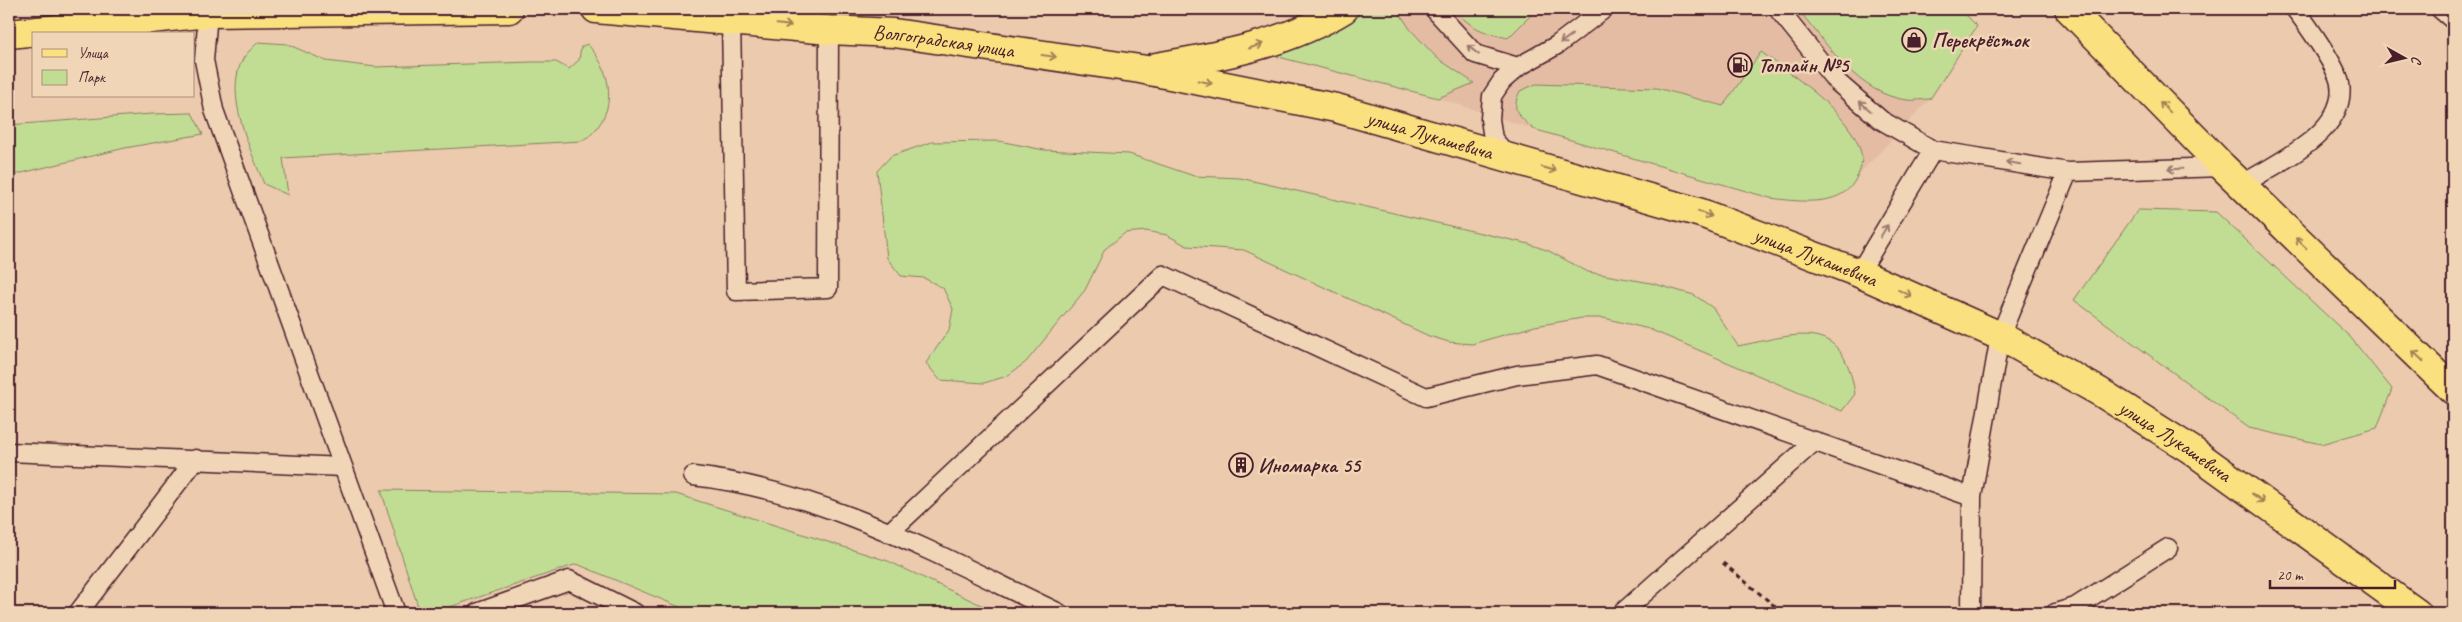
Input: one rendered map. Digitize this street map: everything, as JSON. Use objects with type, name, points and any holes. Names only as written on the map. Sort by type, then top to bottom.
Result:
[{"type":"main road","points":[[9,34],[204,11],[509,9]]},
{"type":"main road","name":"Волгоградская улица","points":[[596,9],[829,30],[894,33],[1140,70]]},
{"type":"main road","points":[[1140,70],[1233,54],[1320,24],[1344,9]]},
{"type":"main road","points":[[2069,9],[2232,176],[2453,390]]},
{"type":"main road","name":"улица Лукашевича","points":[[1140,70],[1336,108],[1701,212],[1859,273],[2000,336],[2100,392],[2190,449],[2417,613]]},
{"type":"lane","points":[[1434,9],[1475,54],[1518,67]]},
{"type":"lane","points":[[1509,158],[1493,139],[1492,96],[1502,81],[1518,67],[1557,45],[1604,9]]},
{"type":"lane","points":[[1778,9],[1836,81],[1881,120],[1933,150],[2068,172],[2232,176],[2316,136],[2330,123],[2339,105],[2340,83],[2327,56],[2295,9]]},
{"type":"lane","points":[[2440,9],[2453,20]]},
{"type":"lane","points":[[204,11],[204,60],[214,110],[396,613]]},
{"type":"lane","points":[[732,20],[736,291],[828,288],[829,30]]},
{"type":"lane","points":[[1859,273],[1933,150]]},
{"type":"lane","points":[[1970,613],[1972,497],[2000,336],[2068,172]]},
{"type":"lane","points":[[889,533],[1163,275],[1426,397],[1517,375],[1597,364],[1972,497]]},
{"type":"lane","points":[[1622,613],[1815,441]]},
{"type":"lane","points":[[9,452],[343,467]]},
{"type":"lane","points":[[78,613],[196,459]]},
{"type":"lane","points":[[693,476],[715,478],[788,495],[889,533],[1059,613]]},
{"type":"lane","points":[[2055,613],[2075,607],[2168,548]]},
{"type":"lane","points":[[477,613],[568,580],[635,613]]},
{"type":"path","points":[[1700,543],[1782,613]]},
{"type":"path","points":[[1892,613],[1922,610],[1933,613]]},
{"type":"shaded area","points":[[1397,9],[1803,9],[1801,12],[1907,100],[1930,99],[1860,173],[1862,154],[1723,106],[1657,88],[1516,111],[1533,129],[1438,98],[1474,82],[1437,58],[1410,29]]},
{"type":"green space","points":[[1362,9],[1397,9],[1410,29],[1437,58],[1474,83],[1438,98],[1271,55]]},
{"type":"green space","points":[[1455,9],[1537,9],[1508,38],[1478,29],[1466,21]]},
{"type":"green space","points":[[1803,9],[1960,9],[1977,26],[1930,99],[1907,100],[1890,96],[1874,89],[1846,67],[1800,12]]},
{"type":"green space","points":[[258,42],[287,44],[326,61],[375,67],[556,62],[569,69],[579,60],[581,47],[587,44],[601,63],[605,74],[609,96],[607,108],[603,119],[595,131],[581,141],[283,158],[288,195],[264,184],[246,139],[237,105],[238,73],[244,57]]},
{"type":"green space","points":[[1761,52],[1819,96],[1846,124],[1855,138],[1862,157],[1858,175],[1847,190],[1838,196],[1816,201],[1770,198],[1533,129],[1516,109],[1520,91],[1536,84],[1657,88],[1723,106]]},
{"type":"green space","points":[[192,113],[203,134],[125,148],[9,176],[9,125],[152,114]]},
{"type":"green space","points":[[999,141],[1044,150],[1129,154],[1194,176],[1240,178],[1529,244],[1549,251],[1588,272],[1651,283],[1694,295],[1713,308],[1738,346],[1797,335],[1814,336],[1828,341],[1840,351],[1849,369],[1855,394],[1842,411],[1649,329],[1604,318],[1582,318],[1535,326],[1472,344],[1449,342],[1429,336],[1244,250],[1187,246],[1167,235],[1146,231],[1125,233],[1105,249],[1085,290],[1026,362],[1007,376],[984,383],[940,380],[926,363],[949,330],[953,309],[943,288],[924,278],[901,276],[887,258],[877,171],[891,156],[932,142]]},
{"type":"green space","points":[[2138,210],[2216,212],[2351,338],[2392,389],[2377,428],[2321,444],[2249,428],[2074,300]]},
{"type":"green space","points":[[381,490],[676,494],[888,561],[998,613],[694,613],[577,564],[432,613],[420,613]]},
{"type":"place","name":"Перекрёсток","points":[[1914,40]]},
{"type":"place","name":"Топлайн №5","points":[[1740,65]]},
{"type":"place","name":"Иномарка 55","points":[[1241,465]]}]
